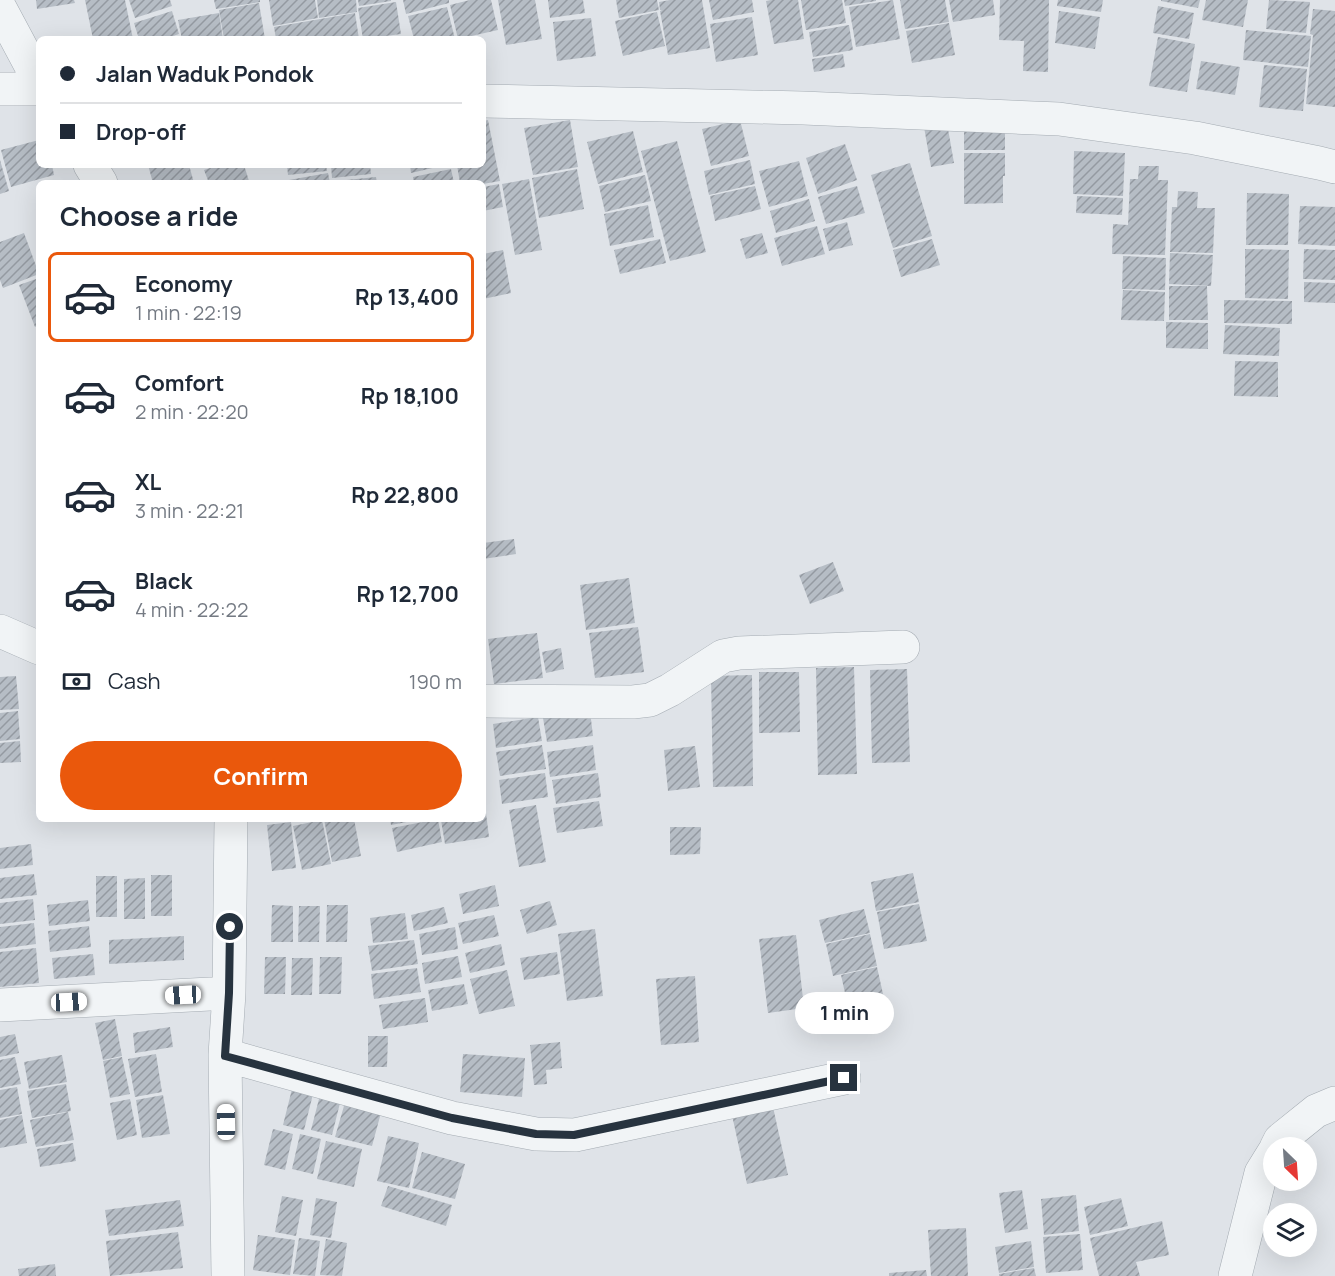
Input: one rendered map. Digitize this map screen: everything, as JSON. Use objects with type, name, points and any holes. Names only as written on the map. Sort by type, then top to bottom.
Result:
[{"type":"street","points":[[0,8],[36,75]]},
{"type":"street","points":[[0,89],[36,88]]},
{"type":"street","points":[[486,101],[803,108],[1059,119],[1195,138],[1335,167]]},
{"type":"street","points":[[0,631],[36,647]]},
{"type":"street","points":[[486,701],[633,702],[650,700],[723,657],[739,653],[903,647]]},
{"type":"street","points":[[228,1276],[225,1056],[229,993],[231,822]]},
{"type":"street","points":[[0,1005],[229,993]]},
{"type":"street","points":[[225,1056],[452,1118],[536,1134],[574,1135],[844,1078]]},
{"type":"street","points":[[1284,1137],[1316,1111],[1335,1103]]},
{"type":"street","points":[[1235,1276],[1263,1170]]},
{"type":"building","points":[[36,0],[74,0],[75,3],[37,9]]},
{"type":"building","points":[[85,0],[125,0],[132,36],[92,36]]},
{"type":"building","points":[[129,0],[170,0],[172,6],[135,18]]},
{"type":"building","points":[[214,0],[260,0],[260,2],[216,9]]},
{"type":"building","points":[[269,0],[315,0],[318,18],[273,26]]},
{"type":"building","points":[[317,0],[356,0],[357,12],[319,18]]},
{"type":"building","points":[[358,0],[391,0],[391,1],[359,6]]},
{"type":"building","points":[[403,0],[449,0],[449,3],[406,14]]},
{"type":"building","points":[[470,0],[491,0],[498,30],[471,36],[457,36],[450,5]]},
{"type":"building","points":[[498,0],[535,0],[542,39],[506,45]]},
{"type":"building","points":[[548,0],[583,0],[585,13],[550,18]]},
{"type":"building","points":[[616,0],[657,0],[659,10],[619,18]]},
{"type":"building","points":[[702,0],[710,48],[668,55],[659,2]]},
{"type":"building","points":[[709,0],[752,0],[754,12],[713,20]]},
{"type":"building","points":[[798,0],[804,39],[774,44],[766,1]]},
{"type":"building","points":[[801,0],[842,0],[846,23],[806,30]]},
{"type":"building","points":[[844,0],[876,0],[876,1],[845,6]]},
{"type":"building","points":[[893,0],[900,39],[856,47],[849,7]]},
{"type":"building","points":[[900,0],[945,0],[949,22],[905,29]]},
{"type":"building","points":[[949,0],[993,0],[995,15],[953,22]]},
{"type":"building","points":[[1000,0],[1049,0],[1048,72],[1023,71],[1024,41],[999,40]]},
{"type":"building","points":[[1058,0],[1103,0],[1101,12],[1057,6]]},
{"type":"building","points":[[1161,0],[1200,0],[1198,8]]},
{"type":"building","points":[[1206,0],[1248,0],[1243,27],[1202,20]]},
{"type":"building","points":[[1269,0],[1310,2],[1306,33],[1266,29]]},
{"type":"building","points":[[396,2],[401,34],[363,36],[358,8]]},
{"type":"building","points":[[259,3],[264,36],[223,36],[219,10]]},
{"type":"building","points":[[1158,6],[1194,13],[1189,39],[1153,33]]},
{"type":"building","points":[[447,7],[454,36],[413,36],[408,16]]},
{"type":"building","points":[[1313,9],[1335,11],[1335,107],[1306,104],[1313,35],[1310,34]]},
{"type":"building","points":[[172,11],[179,34],[138,36],[134,23]]},
{"type":"building","points":[[1059,11],[1100,17],[1095,49],[1055,43]]},
{"type":"building","points":[[657,12],[665,46],[623,56],[615,21]]},
{"type":"building","points":[[219,13],[223,36],[181,36],[178,20]]},
{"type":"building","points":[[355,13],[359,36],[276,36],[274,27]]},
{"type":"building","points":[[752,17],[758,55],[716,62],[710,24]]},
{"type":"building","points":[[591,18],[596,56],[557,61],[553,22]]},
{"type":"building","points":[[949,23],[955,55],[912,63],[906,31]]},
{"type":"building","points":[[849,25],[853,50],[813,57],[809,32]]},
{"type":"building","points":[[1246,30],[1311,36],[1308,67],[1243,60]]},
{"type":"building","points":[[1158,37],[1195,44],[1187,92],[1149,86]]},
{"type":"building","points":[[843,54],[845,67],[814,72],[812,59]]},
{"type":"building","points":[[1201,61],[1240,67],[1235,95],[1196,89]]},
{"type":"building","points":[[1264,65],[1307,69],[1303,111],[1259,107]]},
{"type":"building","points":[[486,120],[488,120],[500,181],[486,183],[486,180],[460,180],[458,168],[486,168]]},
{"type":"building","points":[[570,120],[578,167],[533,175],[524,128]]},
{"type":"building","points":[[740,120],[749,156],[711,166],[702,129]]},
{"type":"building","points":[[947,123],[954,163],[931,167],[924,127]]},
{"type":"building","points":[[964,127],[1005,127],[1005,150],[964,150]]},
{"type":"building","points":[[633,131],[643,172],[598,184],[587,142]]},
{"type":"building","points":[[36,141],[36,168],[53,168],[54,175],[11,187],[1,150]]},
{"type":"building","points":[[677,141],[706,252],[670,261],[641,151]]},
{"type":"building","points":[[845,144],[857,180],[818,194],[806,158]]},
{"type":"building","points":[[1074,151],[1125,153],[1123,196],[1073,194]]},
{"type":"building","points":[[964,153],[1005,153],[1003,203],[964,204]]},
{"type":"building","points":[[0,160],[9,191],[0,194]]},
{"type":"building","points":[[750,160],[755,184],[709,195],[704,171]]},
{"type":"building","points":[[799,161],[808,196],[769,207],[759,171]]},
{"type":"building","points":[[910,163],[932,236],[893,248],[871,175]]},
{"type":"building","points":[[1139,166],[1159,166],[1158,180],[1168,180],[1165,255],[1112,254],[1113,224],[1128,225],[1130,179],[1138,179]]},
{"type":"building","points":[[149,168],[190,168],[193,180],[152,180]]},
{"type":"building","points":[[245,168],[249,180],[208,180],[204,170]]},
{"type":"building","points":[[287,168],[326,168],[327,171],[288,175]]},
{"type":"building","points":[[331,168],[370,168],[371,174],[332,178]]},
{"type":"building","points":[[410,168],[432,168],[411,173]]},
{"type":"building","points":[[451,169],[453,180],[414,180],[413,177]]},
{"type":"building","points":[[577,169],[584,209],[539,218],[532,178]]},
{"type":"building","points":[[328,173],[329,180],[289,180]]},
{"type":"building","points":[[645,175],[651,201],[605,212],[599,186]]},
{"type":"building","points":[[376,177],[376,180],[347,180]]},
{"type":"building","points":[[529,179],[542,250],[515,255],[502,184]]},
{"type":"building","points":[[499,184],[503,207],[486,210],[486,186]]},
{"type":"building","points":[[755,186],[761,209],[715,221],[710,196]]},
{"type":"building","points":[[857,186],[865,213],[826,224],[818,197]]},
{"type":"building","points":[[1178,191],[1198,192],[1197,208],[1215,208],[1213,253],[1170,252],[1172,207],[1177,207]]},
{"type":"building","points":[[1247,193],[1289,194],[1288,245],[1246,245]]},
{"type":"building","points":[[1077,196],[1123,198],[1122,215],[1076,213]]},
{"type":"building","points":[[809,199],[815,221],[776,233],[770,211]]},
{"type":"building","points":[[648,205],[654,237],[610,246],[604,214]]},
{"type":"building","points":[[1300,206],[1335,207],[1335,246],[1298,244]]},
{"type":"building","points":[[847,222],[853,245],[829,251],[823,229]]},
{"type":"building","points":[[817,226],[825,254],[782,266],[774,238]]},
{"type":"building","points":[[24,233],[36,266],[36,275],[3,288],[0,280],[0,242]]},
{"type":"building","points":[[762,233],[768,253],[746,259],[740,239]]},
{"type":"building","points":[[660,239],[666,263],[620,274],[614,250]]},
{"type":"building","points":[[932,239],[940,265],[901,277],[893,250]]},
{"type":"building","points":[[1245,249],[1289,250],[1288,299],[1245,298]]},
{"type":"building","points":[[1304,249],[1335,250],[1335,280],[1303,279]]},
{"type":"building","points":[[503,250],[511,293],[486,298],[486,253]]},
{"type":"building","points":[[1170,253],[1213,255],[1211,286],[1169,284]]},
{"type":"building","points":[[1123,256],[1166,258],[1165,290],[1122,289]]},
{"type":"building","points":[[36,279],[35,327],[19,285]]},
{"type":"building","points":[[1304,282],[1335,283],[1335,303],[1304,302]]},
{"type":"building","points":[[1169,286],[1207,286],[1208,320],[1169,320]]},
{"type":"building","points":[[1123,290],[1165,292],[1164,321],[1121,320]]},
{"type":"building","points":[[1224,300],[1292,301],[1292,324],[1224,323]]},
{"type":"building","points":[[1166,322],[1208,323],[1208,349],[1166,348]]},
{"type":"building","points":[[1225,325],[1280,328],[1279,356],[1223,354]]},
{"type":"building","points":[[1235,361],[1278,362],[1278,397],[1234,396]]},
{"type":"building","points":[[514,539],[516,554],[486,559],[486,543]]},
{"type":"building","points":[[833,562],[844,591],[810,604],[799,575]]},
{"type":"building","points":[[629,578],[635,623],[586,630],[580,585]]},
{"type":"building","points":[[638,627],[644,672],[595,678],[589,633]]},
{"type":"building","points":[[537,633],[543,678],[494,684],[488,639]]},
{"type":"building","points":[[561,648],[564,669],[546,673],[542,652]]},
{"type":"building","points":[[854,667],[857,774],[818,775],[816,668]]},
{"type":"building","points":[[907,669],[910,762],[872,763],[870,670]]},
{"type":"building","points":[[759,672],[799,672],[800,732],[759,733]]},
{"type":"building","points":[[752,675],[753,786],[713,787],[711,676]]},
{"type":"building","points":[[16,676],[19,709],[0,710],[0,677]]},
{"type":"building","points":[[18,711],[20,739],[0,741],[0,713]]},
{"type":"building","points":[[590,711],[593,736],[547,742],[543,718]]},
{"type":"building","points":[[538,717],[542,741],[496,748],[493,724]]},
{"type":"building","points":[[20,741],[21,762],[0,763],[0,743]]},
{"type":"building","points":[[542,745],[546,769],[500,776],[496,752]]},
{"type":"building","points":[[593,745],[596,770],[550,777],[547,752]]},
{"type":"building","points":[[695,746],[700,787],[668,791],[664,750]]},
{"type":"building","points":[[545,773],[548,797],[502,804],[499,780]]},
{"type":"building","points":[[598,773],[601,797],[556,804],[552,780]]},
{"type":"building","points":[[599,801],[603,826],[557,833],[553,808]]},
{"type":"building","points":[[536,805],[546,862],[519,867],[509,810]]},
{"type":"building","points":[[486,813],[489,837],[445,844],[441,822],[486,822]]},
{"type":"building","points":[[291,822],[296,868],[272,871],[267,825]]},
{"type":"building","points":[[322,822],[331,864],[302,870],[293,826]]},
{"type":"building","points":[[325,822],[355,822],[361,856],[332,862]]},
{"type":"building","points":[[390,822],[407,822],[391,825]]},
{"type":"building","points":[[423,822],[439,822],[442,842],[397,852],[392,828]]},
{"type":"building","points":[[670,827],[701,827],[700,854],[670,855]]},
{"type":"building","points":[[31,844],[33,865],[0,869],[0,848]]},
{"type":"building","points":[[913,873],[919,902],[876,911],[871,882]]},
{"type":"building","points":[[34,874],[37,895],[0,899],[0,878]]},
{"type":"building","points":[[151,875],[172,875],[172,916],[151,916]]},
{"type":"building","points":[[96,876],[117,876],[117,917],[96,917]]},
{"type":"building","points":[[145,878],[145,919],[124,919],[124,879]]},
{"type":"building","points":[[495,885],[499,906],[463,914],[459,894]]},
{"type":"building","points":[[33,899],[35,920],[0,924],[0,903]]},
{"type":"building","points":[[88,900],[90,921],[49,926],[47,905]]},
{"type":"building","points":[[550,901],[557,925],[527,934],[520,910]]},
{"type":"building","points":[[919,904],[927,941],[884,949],[877,912]]},
{"type":"building","points":[[272,905],[293,906],[293,942],[271,942]]},
{"type":"building","points":[[327,905],[348,905],[347,942],[326,942]]},
{"type":"building","points":[[299,906],[320,906],[319,942],[298,942]]},
{"type":"building","points":[[444,907],[448,923],[414,931],[411,915]]},
{"type":"building","points":[[864,909],[870,933],[825,943],[819,920]]},
{"type":"building","points":[[405,913],[408,939],[373,943],[370,918]]},
{"type":"building","points":[[494,915],[499,936],[463,944],[458,923]]},
{"type":"building","points":[[34,923],[36,944],[0,949],[0,927]]},
{"type":"building","points":[[89,926],[91,947],[50,952],[48,931]]},
{"type":"building","points":[[455,927],[458,949],[422,955],[419,934]]},
{"type":"building","points":[[595,929],[603,996],[567,1001],[558,934]]},
{"type":"building","points":[[870,934],[877,966],[833,976],[826,944]]},
{"type":"building","points":[[796,935],[804,1008],[768,1013],[759,939]]},
{"type":"building","points":[[184,936],[184,960],[109,964],[109,940]]},
{"type":"building","points":[[414,940],[418,964],[372,971],[368,946]]},
{"type":"building","points":[[501,944],[505,965],[470,973],[465,953]]},
{"type":"building","points":[[36,948],[39,983],[0,987],[0,952]]},
{"type":"building","points":[[557,952],[560,974],[524,980],[520,958]]},
{"type":"building","points":[[93,954],[95,975],[54,979],[52,958]]},
{"type":"building","points":[[458,956],[462,977],[425,984],[422,963]]},
{"type":"building","points":[[265,957],[286,957],[285,994],[264,994]]},
{"type":"building","points":[[320,957],[342,957],[341,994],[319,994]]},
{"type":"building","points":[[292,958],[313,958],[312,995],[291,995]]},
{"type":"building","points":[[877,967],[883,994],[847,1002],[841,975]]},
{"type":"building","points":[[417,968],[421,992],[374,999],[371,974]]},
{"type":"building","points":[[507,970],[515,1006],[479,1014],[470,979]]},
{"type":"building","points":[[695,976],[699,1042],[661,1045],[656,979]]},
{"type":"building","points":[[464,984],[468,1004],[432,1011],[428,990]]},
{"type":"building","points":[[425,998],[428,1022],[383,1029],[379,1005]]},
{"type":"building","points":[[115,1019],[122,1056],[103,1060],[95,1023]]},
{"type":"building","points":[[170,1027],[173,1047],[135,1053],[133,1033]]},
{"type":"building","points":[[15,1034],[19,1053],[0,1057],[0,1037]]},
{"type":"building","points":[[368,1036],[388,1036],[387,1067],[368,1067]]},
{"type":"building","points":[[560,1042],[562,1068],[546,1070],[547,1084],[534,1085],[530,1045]]},
{"type":"building","points":[[156,1054],[162,1092],[135,1097],[128,1059]]},
{"type":"building","points":[[463,1054],[525,1058],[522,1097],[460,1092]]},
{"type":"building","points":[[62,1055],[67,1082],[29,1089],[24,1062]]},
{"type":"building","points":[[15,1057],[21,1084],[0,1088],[0,1060]]},
{"type":"building","points":[[122,1057],[130,1094],[110,1098],[103,1061]]},
{"type":"building","points":[[66,1084],[71,1111],[32,1118],[27,1091]]},
{"type":"building","points":[[17,1087],[22,1114],[0,1118],[0,1090]]},
{"type":"building","points":[[292,1089],[313,1094],[304,1130],[283,1125]]},
{"type":"building","points":[[163,1095],[170,1134],[142,1138],[136,1100]]},
{"type":"building","points":[[320,1095],[341,1099],[332,1135],[311,1130]]},
{"type":"building","points":[[771,1098],[788,1175],[747,1184],[730,1106]]},
{"type":"building","points":[[130,1099],[137,1135],[117,1140],[110,1103]]},
{"type":"building","points":[[346,1099],[382,1109],[372,1146],[335,1137]]},
{"type":"building","points":[[68,1112],[74,1140],[36,1147],[30,1120]]},
{"type":"building","points":[[22,1115],[27,1143],[0,1148],[0,1120]]},
{"type":"building","points":[[273,1129],[293,1134],[285,1170],[264,1165]]},
{"type":"building","points":[[300,1134],[321,1139],[313,1174],[292,1169]]},
{"type":"building","points":[[388,1136],[419,1143],[409,1188],[377,1181]]},
{"type":"building","points":[[326,1141],[362,1149],[354,1187],[317,1179]]},
{"type":"building","points":[[73,1143],[76,1161],[40,1167],[37,1149]]},
{"type":"building","points":[[422,1152],[465,1164],[455,1199],[412,1188]]},
{"type":"building","points":[[388,1186],[452,1205],[446,1226],[381,1206]]},
{"type":"building","points":[[1022,1190],[1028,1229],[1005,1233],[999,1193]]},
{"type":"building","points":[[1076,1195],[1079,1231],[1044,1235],[1041,1199]]},
{"type":"building","points":[[282,1196],[303,1200],[296,1236],[275,1232]]},
{"type":"building","points":[[316,1198],[337,1202],[331,1238],[310,1235]]},
{"type":"building","points":[[1121,1198],[1128,1226],[1090,1235],[1084,1207]]},
{"type":"building","points":[[180,1200],[184,1226],[109,1236],[105,1210]]},
{"type":"building","points":[[1162,1221],[1169,1255],[1136,1262],[1140,1276],[1099,1276],[1090,1238]]},
{"type":"building","points":[[966,1228],[968,1276],[931,1276],[928,1230]]},
{"type":"building","points":[[178,1232],[183,1268],[110,1276],[106,1241]]},
{"type":"building","points":[[1080,1234],[1083,1270],[1046,1273],[1043,1237]]},
{"type":"building","points":[[258,1235],[295,1240],[290,1275],[253,1270]]},
{"type":"building","points":[[299,1238],[320,1241],[315,1276],[293,1274]]},
{"type":"building","points":[[326,1239],[347,1243],[342,1276],[320,1275]]},
{"type":"building","points":[[1031,1241],[1034,1267],[999,1273],[995,1247]]},
{"type":"building","points":[[55,1264],[56,1276],[19,1276],[18,1269]]},
{"type":"building","points":[[1034,1268],[1036,1276],[999,1276],[999,1274]]},
{"type":"building","points":[[926,1270],[927,1276],[889,1276],[889,1273]]},
{"type":"route","points":[[230,927],[225,1056],[452,1118],[536,1134],[574,1135],[844,1078]]}]
